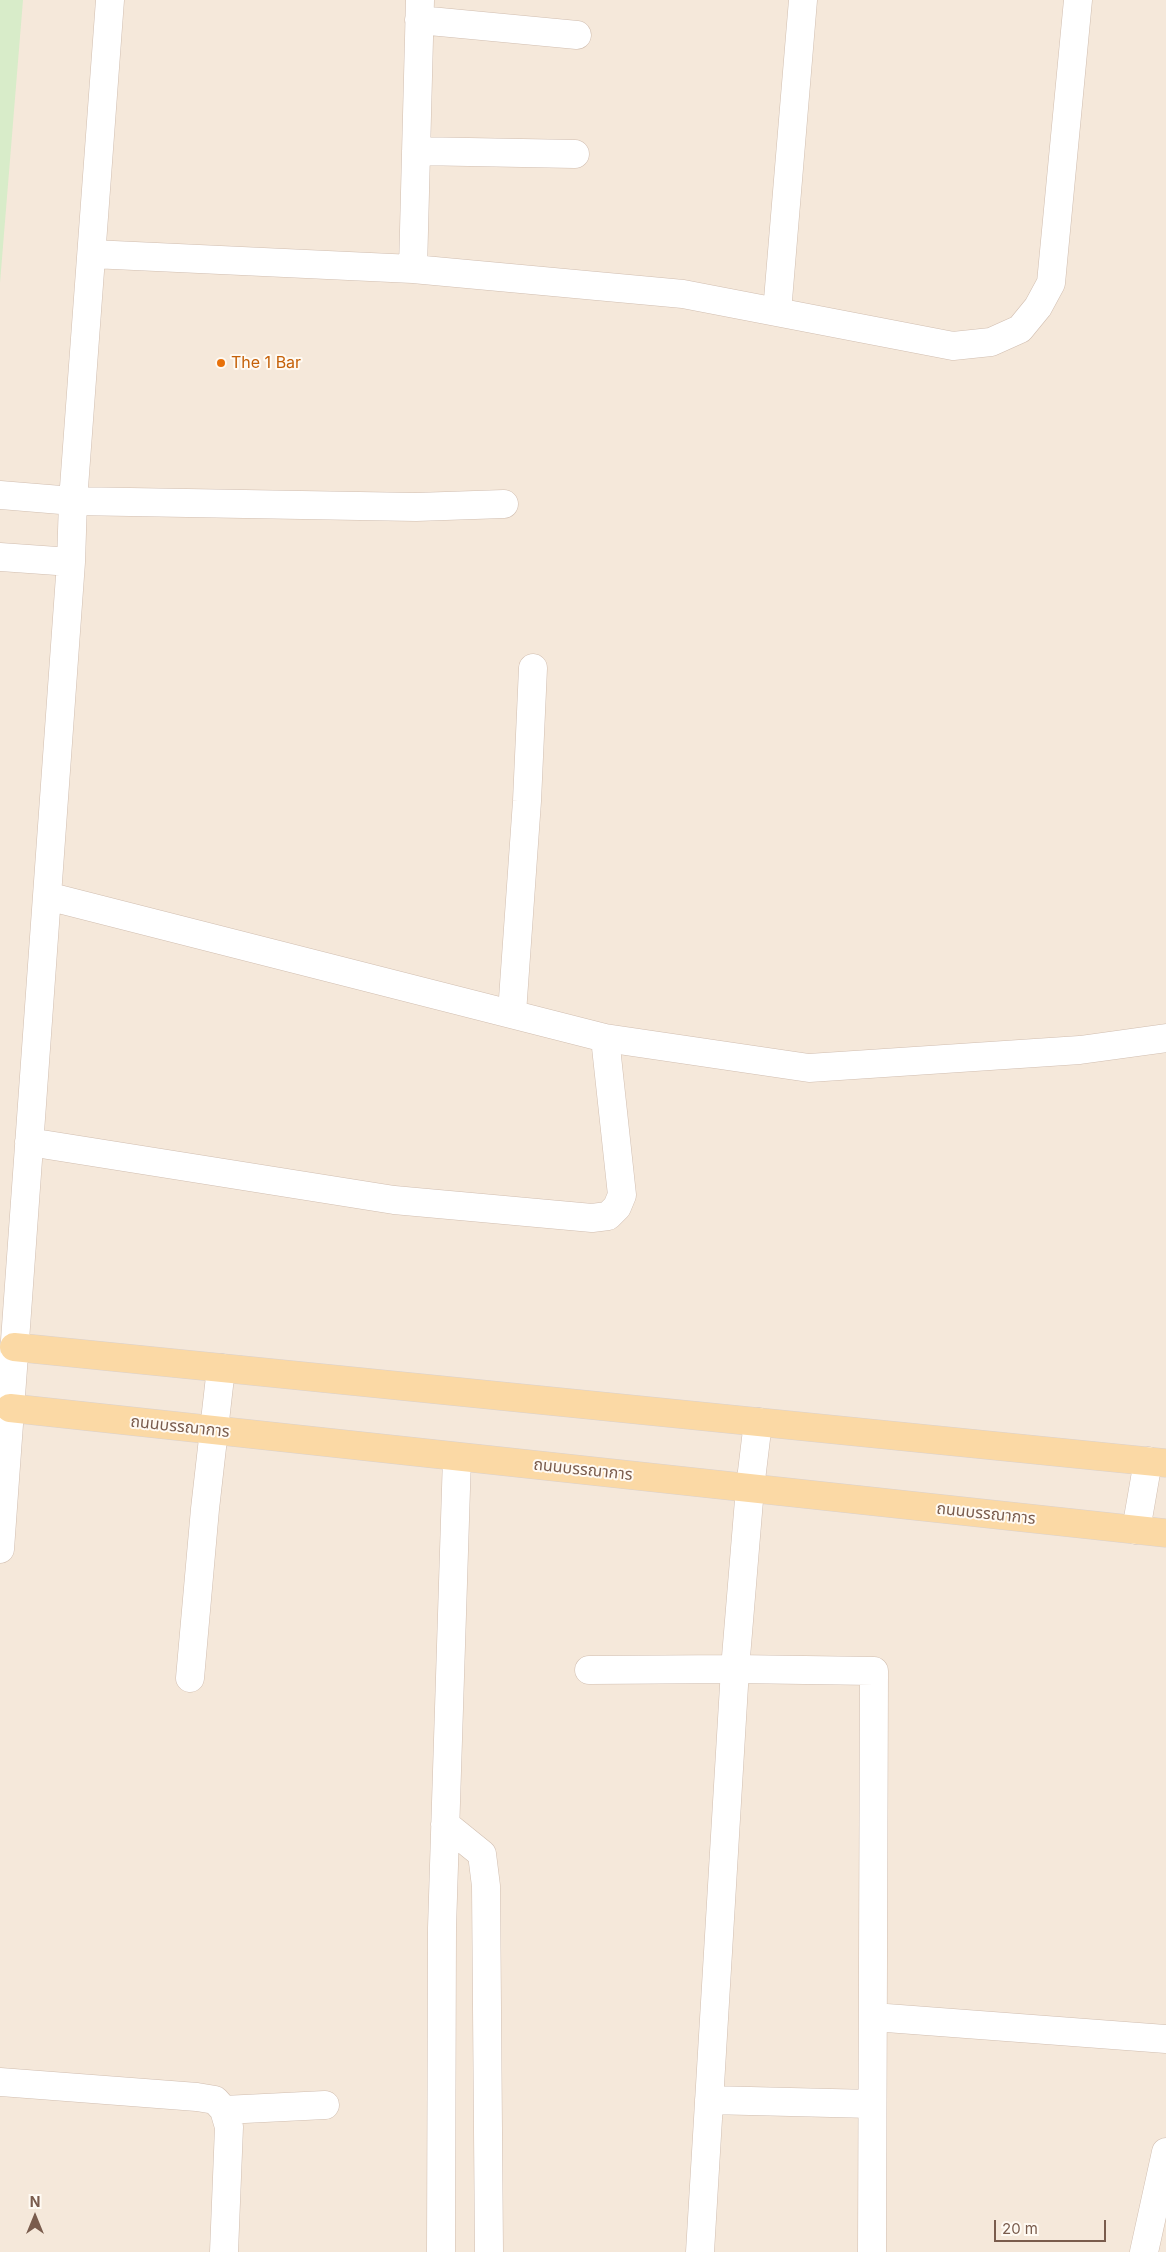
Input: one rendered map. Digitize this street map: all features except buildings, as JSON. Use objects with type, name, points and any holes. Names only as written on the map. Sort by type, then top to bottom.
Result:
[{"type":"main road","points":[[7,1346],[1157,1462]]},
{"type":"main road","name":"ถนนบรรณาการ","points":[[5,1408],[1166,1533]]},
{"type":"street","points":[[0,1549],[7,1346],[29,1142],[110,0]]},
{"type":"street","points":[[776,312],[803,0]]},
{"type":"street","points":[[92,254],[413,269],[683,294],[953,346],[991,342],[1020,329],[1038,307],[1051,283],[1078,0]]},
{"type":"street","points":[[413,269],[420,10],[577,36]]},
{"type":"street","points":[[416,151],[575,154]]},
{"type":"street","points":[[0,496],[73,501],[416,507],[504,504]]},
{"type":"street","points":[[0,557],[71,562]]},
{"type":"street","points":[[512,1013],[527,801],[533,668]]},
{"type":"street","points":[[47,896],[605,1038],[809,1068],[1080,1050],[1166,1038]]},
{"type":"street","points":[[29,1142],[394,1200],[592,1218],[608,1216],[617,1207],[622,1195],[605,1038]]},
{"type":"street","points":[[190,1678],[205,1509],[221,1368]]},
{"type":"street","points":[[700,2252],[735,1669],[750,1488],[758,1422]]},
{"type":"street","points":[[441,2252],[442,1938],[457,1457]]},
{"type":"street","points":[[1136,1530],[1157,1462]]},
{"type":"street","points":[[589,1670],[735,1669],[874,1671],[872,2252]]},
{"type":"street","points":[[445,1824],[482,1854],[486,1886],[489,2252]]},
{"type":"street","points":[[873,2017],[1166,2039]]},
{"type":"street","points":[[0,2082],[215,2100],[224,2110],[229,2127],[224,2252]]},
{"type":"street","points":[[709,2100],[872,2104]]},
{"type":"street","points":[[224,2110],[326,2105]]},
{"type":"street","points":[[1144,2252],[1166,2152]]},
{"type":"shaded area","points":[[0,0],[1166,0],[1166,2252],[0,2252]]},
{"type":"green space","points":[[0,0],[23,0],[0,283]]},
{"type":"place","name":"The 1 Bar","points":[[221,363]]}]
